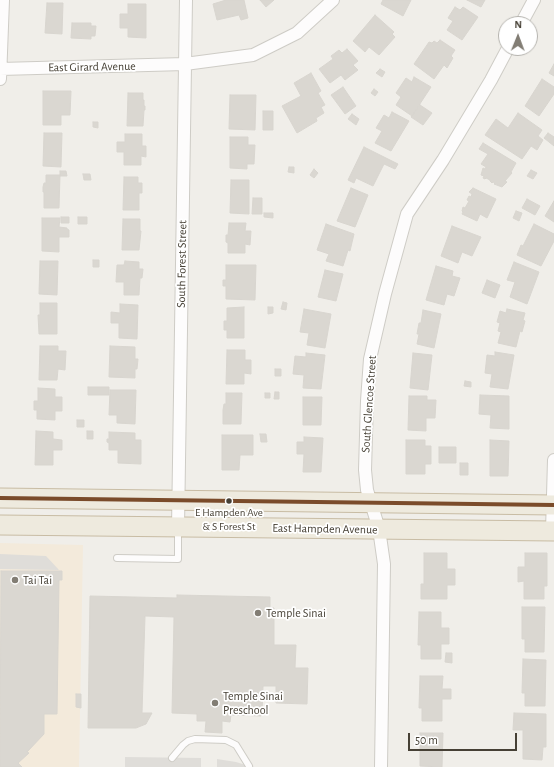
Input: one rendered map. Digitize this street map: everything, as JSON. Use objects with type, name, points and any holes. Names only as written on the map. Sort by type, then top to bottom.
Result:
[{"type":"highway","points":[[0,498],[553,505]]},
{"type":"highway","name":"East Hampden Avenue","points":[[0,525],[553,531]]},
{"type":"street","points":[[0,79],[3,0]]},
{"type":"street","name":"South Forest Street","points":[[178,527],[186,0]]},
{"type":"street","name":"East Girard Avenue","points":[[0,69],[185,64],[253,55],[297,33],[333,0]]},
{"type":"street","points":[[525,16],[534,0]]},
{"type":"street","name":"South Glencoe Street","points":[[381,767],[384,564],[379,529],[367,490],[365,470],[370,359],[385,294],[407,214],[491,80],[504,56]]},
{"type":"street","points":[[553,531],[554,460]]},
{"type":"lane","points":[[117,558],[178,559],[178,527]]},
{"type":"lane","points":[[172,758],[188,741],[195,739],[226,740],[236,745],[249,766]]},
{"type":"shaded area","points":[[0,543],[83,545],[79,767],[0,767]]},
{"type":"shaded area","points":[[0,554],[46,556],[59,570],[0,569]]},
{"type":"shaded area","points":[[125,757],[201,758],[201,767],[125,767]]},
{"type":"shaded area","points":[[217,759],[236,762],[252,767],[217,767]]},
{"type":"building","points":[[226,0],[244,0],[248,18],[241,20],[239,15],[217,20],[213,4]]},
{"type":"building","points":[[260,0],[274,0],[266,7]]},
{"type":"building","points":[[383,0],[411,0],[403,16],[381,4]]},
{"type":"building","points":[[467,0],[485,0],[481,7]]},
{"type":"building","points":[[47,3],[63,3],[62,34],[45,33]]},
{"type":"building","points":[[128,4],[146,4],[146,38],[128,37],[128,28],[120,28],[120,14],[128,14]]},
{"type":"building","points":[[455,7],[460,10],[463,7],[478,17],[462,40],[447,30],[453,21],[448,18]]},
{"type":"building","points":[[375,15],[394,32],[392,34],[395,37],[379,55],[369,47],[365,52],[353,41]]},
{"type":"building","points":[[72,23],[91,23],[91,26],[96,26],[95,36],[91,36],[91,39],[71,38]]},
{"type":"building","points":[[440,40],[455,50],[451,56],[453,58],[447,68],[444,65],[434,79],[414,64],[429,42],[432,43],[434,41],[437,43]]},
{"type":"building","points":[[347,49],[358,61],[353,65],[358,70],[345,80],[341,75],[330,83],[319,69],[333,59],[331,56],[339,50],[342,53]]},
{"type":"building","points":[[554,64],[554,76],[549,73]]},
{"type":"building","points":[[380,69],[385,72],[382,77],[376,73]]},
{"type":"building","points":[[311,73],[321,91],[318,93],[325,105],[321,107],[324,113],[316,118],[317,121],[297,133],[282,106],[301,96],[294,83]]},
{"type":"building","points":[[414,77],[431,87],[412,116],[396,105],[401,97],[396,93],[406,78],[412,82]]},
{"type":"building","points":[[542,79],[554,87],[554,94],[539,116],[525,106]]},
{"type":"building","points":[[343,87],[356,106],[345,114],[331,95]]},
{"type":"building","points":[[374,89],[378,92],[375,96],[371,93]]},
{"type":"building","points":[[43,91],[71,91],[70,115],[61,115],[61,125],[43,125]]},
{"type":"building","points":[[128,93],[143,93],[145,110],[143,126],[127,126]]},
{"type":"building","points":[[230,95],[256,95],[255,130],[229,129]]},
{"type":"building","points":[[420,105],[432,113],[423,125],[411,117]]},
{"type":"building","points":[[263,111],[273,111],[273,130],[263,130]]},
{"type":"building","points":[[392,112],[409,121],[391,151],[375,143],[382,131],[376,128],[384,115],[389,118]]},
{"type":"building","points":[[518,113],[542,130],[538,136],[543,140],[537,150],[531,146],[522,159],[485,135],[496,119],[508,128]]},
{"type":"building","points":[[352,114],[359,119],[356,125],[348,119]]},
{"type":"building","points":[[93,122],[98,122],[98,128],[93,127]]},
{"type":"building","points":[[44,133],[62,133],[61,167],[43,166]]},
{"type":"building","points":[[548,133],[554,137],[554,146],[544,138]]},
{"type":"building","points":[[125,134],[142,134],[142,146],[146,146],[146,157],[141,156],[141,165],[124,165],[124,152],[117,152],[117,142],[125,142]]},
{"type":"building","points":[[230,137],[248,137],[248,145],[255,145],[254,164],[247,164],[247,169],[230,168]]},
{"type":"building","points":[[483,143],[516,163],[511,172],[512,173],[505,181],[507,182],[502,187],[494,184],[495,183],[493,182],[492,183],[486,178],[483,178],[484,176],[481,175],[483,168],[485,169],[486,167],[481,164],[488,154],[479,149]]},
{"type":"building","points":[[364,147],[398,164],[395,169],[384,164],[373,186],[356,178],[354,183],[348,180]]},
{"type":"building","points":[[289,167],[294,167],[294,173],[288,172]]},
{"type":"building","points":[[314,169],[318,173],[314,178],[310,175]]},
{"type":"building","points":[[531,170],[537,173],[533,179],[527,176]]},
{"type":"building","points":[[60,171],[66,171],[67,176],[60,176]]},
{"type":"building","points":[[83,174],[90,174],[91,180],[84,180]]},
{"type":"building","points":[[46,175],[60,175],[59,208],[44,208],[43,187],[44,183],[46,183]]},
{"type":"building","points":[[124,177],[138,177],[138,183],[142,183],[142,193],[139,193],[139,210],[123,210]]},
{"type":"building","points":[[231,180],[249,180],[249,214],[230,213]]},
{"type":"building","points":[[351,188],[368,195],[355,227],[337,221]]},
{"type":"building","points":[[473,188],[496,199],[487,218],[480,214],[477,221],[462,214],[463,207],[465,208],[469,201],[467,200],[469,196],[471,197],[472,194],[469,192]]},
{"type":"building","points":[[253,198],[262,198],[262,214],[252,214]]},
{"type":"building","points":[[527,199],[540,206],[535,215],[522,208]]},
{"type":"building","points":[[554,201],[554,222],[545,216]]},
{"type":"building","points":[[516,211],[522,213],[519,221],[513,218]]},
{"type":"building","points":[[264,213],[273,213],[273,218],[264,217]]},
{"type":"building","points":[[61,217],[69,217],[69,223],[61,223]]},
{"type":"building","points":[[78,217],[87,217],[87,224],[78,224]]},
{"type":"building","points":[[42,218],[60,218],[59,227],[67,228],[69,230],[69,237],[59,237],[59,252],[42,251]]},
{"type":"building","points":[[123,219],[140,219],[141,231],[139,250],[122,250]]},
{"type":"building","points":[[229,223],[246,223],[245,231],[251,231],[250,245],[245,244],[245,253],[228,253],[226,235],[228,235]]},
{"type":"building","points":[[326,224],[354,234],[350,251],[348,250],[343,266],[326,261],[329,254],[317,250]]},
{"type":"building","points":[[534,224],[554,234],[554,241],[541,266],[517,255],[521,245],[523,246]]},
{"type":"building","points":[[452,226],[481,237],[472,256],[462,252],[458,263],[441,256]]},
{"type":"building","points":[[93,260],[99,260],[99,267],[93,267]]},
{"type":"building","points":[[40,261],[58,261],[57,295],[39,294]]},
{"type":"building","points":[[125,261],[139,262],[139,269],[143,269],[142,278],[140,278],[139,295],[124,295],[124,282],[116,282],[117,265],[124,265]]},
{"type":"building","points":[[514,262],[539,272],[527,304],[510,297],[515,282],[507,280]]},
{"type":"building","points":[[226,265],[256,265],[255,300],[226,299],[226,286],[223,286],[223,280],[226,280]]},
{"type":"building","points":[[436,266],[453,271],[452,276],[460,278],[454,296],[447,294],[444,305],[426,300]]},
{"type":"building","points":[[325,270],[343,274],[336,301],[318,297]]},
{"type":"building","points":[[487,280],[500,285],[495,298],[482,293]]},
{"type":"building","points":[[283,302],[287,303],[286,310],[281,309]]},
{"type":"building","points":[[40,303],[57,303],[57,334],[39,334],[38,315],[40,315]]},
{"type":"building","points":[[120,304],[138,305],[137,339],[119,338],[119,323],[111,323],[111,312],[120,313]]},
{"type":"building","points":[[244,307],[244,338],[227,338],[227,330],[224,330],[224,321],[227,321],[227,308]]},
{"type":"building","points":[[268,307],[273,307],[273,313],[268,314]]},
{"type":"building","points":[[304,309],[331,314],[325,348],[307,345],[309,333],[300,332]]},
{"type":"building","points":[[507,309],[525,313],[523,320],[525,321],[522,332],[520,331],[516,347],[498,343],[501,332],[498,331],[500,323],[497,322],[500,311],[506,313]]},
{"type":"building","points":[[423,310],[441,314],[434,348],[417,344],[419,334],[417,334],[419,323],[421,323]]},
{"type":"building","points":[[40,346],[58,346],[58,351],[66,351],[65,370],[58,369],[57,380],[39,380]]},
{"type":"building","points":[[110,346],[135,347],[135,359],[138,359],[137,369],[135,369],[135,378],[109,377]]},
{"type":"building","points":[[227,350],[245,350],[245,360],[251,360],[251,374],[244,373],[244,384],[226,384]]},
{"type":"building","points":[[495,352],[514,355],[508,389],[490,387],[492,374],[485,373],[487,355],[495,356]]},
{"type":"building","points":[[306,353],[325,355],[321,389],[303,388],[304,375],[293,374],[295,356],[306,357]]},
{"type":"building","points":[[413,353],[432,355],[428,390],[410,388]]},
{"type":"building","points":[[275,369],[281,369],[281,376],[275,376]]},
{"type":"building","points":[[465,381],[471,382],[471,387],[464,386]]},
{"type":"building","points":[[88,387],[109,387],[109,395],[88,395]]},
{"type":"building","points":[[38,388],[55,389],[55,397],[62,397],[62,411],[55,411],[55,420],[37,419],[37,410],[34,410],[34,401],[38,401]]},
{"type":"building","points":[[110,390],[136,390],[135,424],[117,423],[117,415],[109,415]]},
{"type":"building","points":[[275,392],[279,392],[279,399],[274,399]]},
{"type":"building","points":[[226,393],[242,393],[241,424],[223,424],[223,410],[224,404],[226,404]]},
{"type":"building","points":[[265,393],[270,393],[270,398],[265,398]]},
{"type":"building","points":[[480,395],[509,396],[509,429],[490,428],[491,415],[479,414]]},
{"type":"building","points":[[409,396],[427,396],[427,400],[436,400],[435,418],[426,418],[426,431],[408,430]]},
{"type":"building","points":[[303,397],[322,397],[321,425],[303,425]]},
{"type":"building","points":[[77,420],[84,420],[84,427],[77,427]]},
{"type":"building","points":[[36,431],[53,432],[53,439],[62,440],[62,450],[53,450],[53,465],[35,465]]},
{"type":"building","points":[[87,431],[93,431],[93,439],[87,439]]},
{"type":"building","points":[[109,432],[135,433],[135,440],[141,440],[141,464],[118,463],[118,450],[109,450],[109,443],[107,442],[107,439],[109,439]]},
{"type":"building","points":[[260,434],[266,434],[267,442],[261,442]]},
{"type":"building","points":[[222,435],[253,435],[253,455],[240,455],[239,470],[222,470]]},
{"type":"building","points":[[304,437],[323,438],[321,472],[303,472],[304,454],[297,454],[297,442],[304,442]]},
{"type":"building","points":[[406,440],[425,440],[425,446],[431,446],[431,464],[425,464],[425,474],[406,474]]},
{"type":"building","points":[[490,440],[509,441],[508,476],[490,476]]},
{"type":"building","points":[[439,447],[456,447],[456,463],[439,463]]},
{"type":"building","points":[[460,463],[468,463],[468,475],[460,475]]},
{"type":"building","points":[[424,553],[447,553],[447,569],[455,569],[455,585],[447,585],[447,599],[421,599],[421,584],[424,584]]},
{"type":"building","points":[[525,553],[547,553],[547,586],[544,586],[544,599],[524,599],[524,581],[518,582],[518,567],[525,567]]},
{"type":"building","points":[[1,571],[62,571],[62,580],[59,580],[57,714],[44,714],[44,734],[27,752],[29,753],[18,763],[22,767],[0,767]]},
{"type":"building","points":[[177,595],[270,597],[270,608],[274,608],[274,645],[296,645],[295,668],[308,668],[307,704],[276,703],[276,686],[263,686],[261,716],[231,715],[230,722],[222,721],[222,733],[205,732],[206,721],[197,721],[197,714],[172,713],[174,617],[145,616],[142,713],[152,713],[146,724],[136,728],[88,728],[90,596],[177,598]]},
{"type":"building","points":[[522,607],[545,607],[544,652],[525,652],[525,639],[522,639]]},
{"type":"building","points":[[419,612],[441,612],[441,628],[449,628],[449,644],[441,644],[441,659],[421,659],[421,645],[418,645]]},
{"type":"building","points":[[446,653],[452,653],[452,663],[445,662]]},
{"type":"building","points":[[523,659],[546,660],[545,706],[525,706],[525,693],[522,693]]},
{"type":"building","points":[[420,676],[443,676],[442,689],[451,689],[451,699],[442,699],[442,721],[422,721],[422,708],[419,708]]},
{"type":"building","points":[[76,694],[81,694],[81,708],[76,707]]},
{"type":"building","points":[[514,713],[546,714],[546,747],[543,747],[542,760],[523,759],[523,730],[513,730]]},
{"type":"building","points":[[420,733],[443,733],[442,767],[420,766]]},
{"type":"transit line","points":[[0,498],[554,505]]},
{"type":"place","name":"E Hampden Ave & S Forest St","points":[[229,501]]},
{"type":"place","name":"Tai Tai","points":[[15,580]]},
{"type":"place","name":"Temple Sinai","points":[[258,613]]},
{"type":"place","name":"Temple Sinai Preschool","points":[[215,703]]}]
